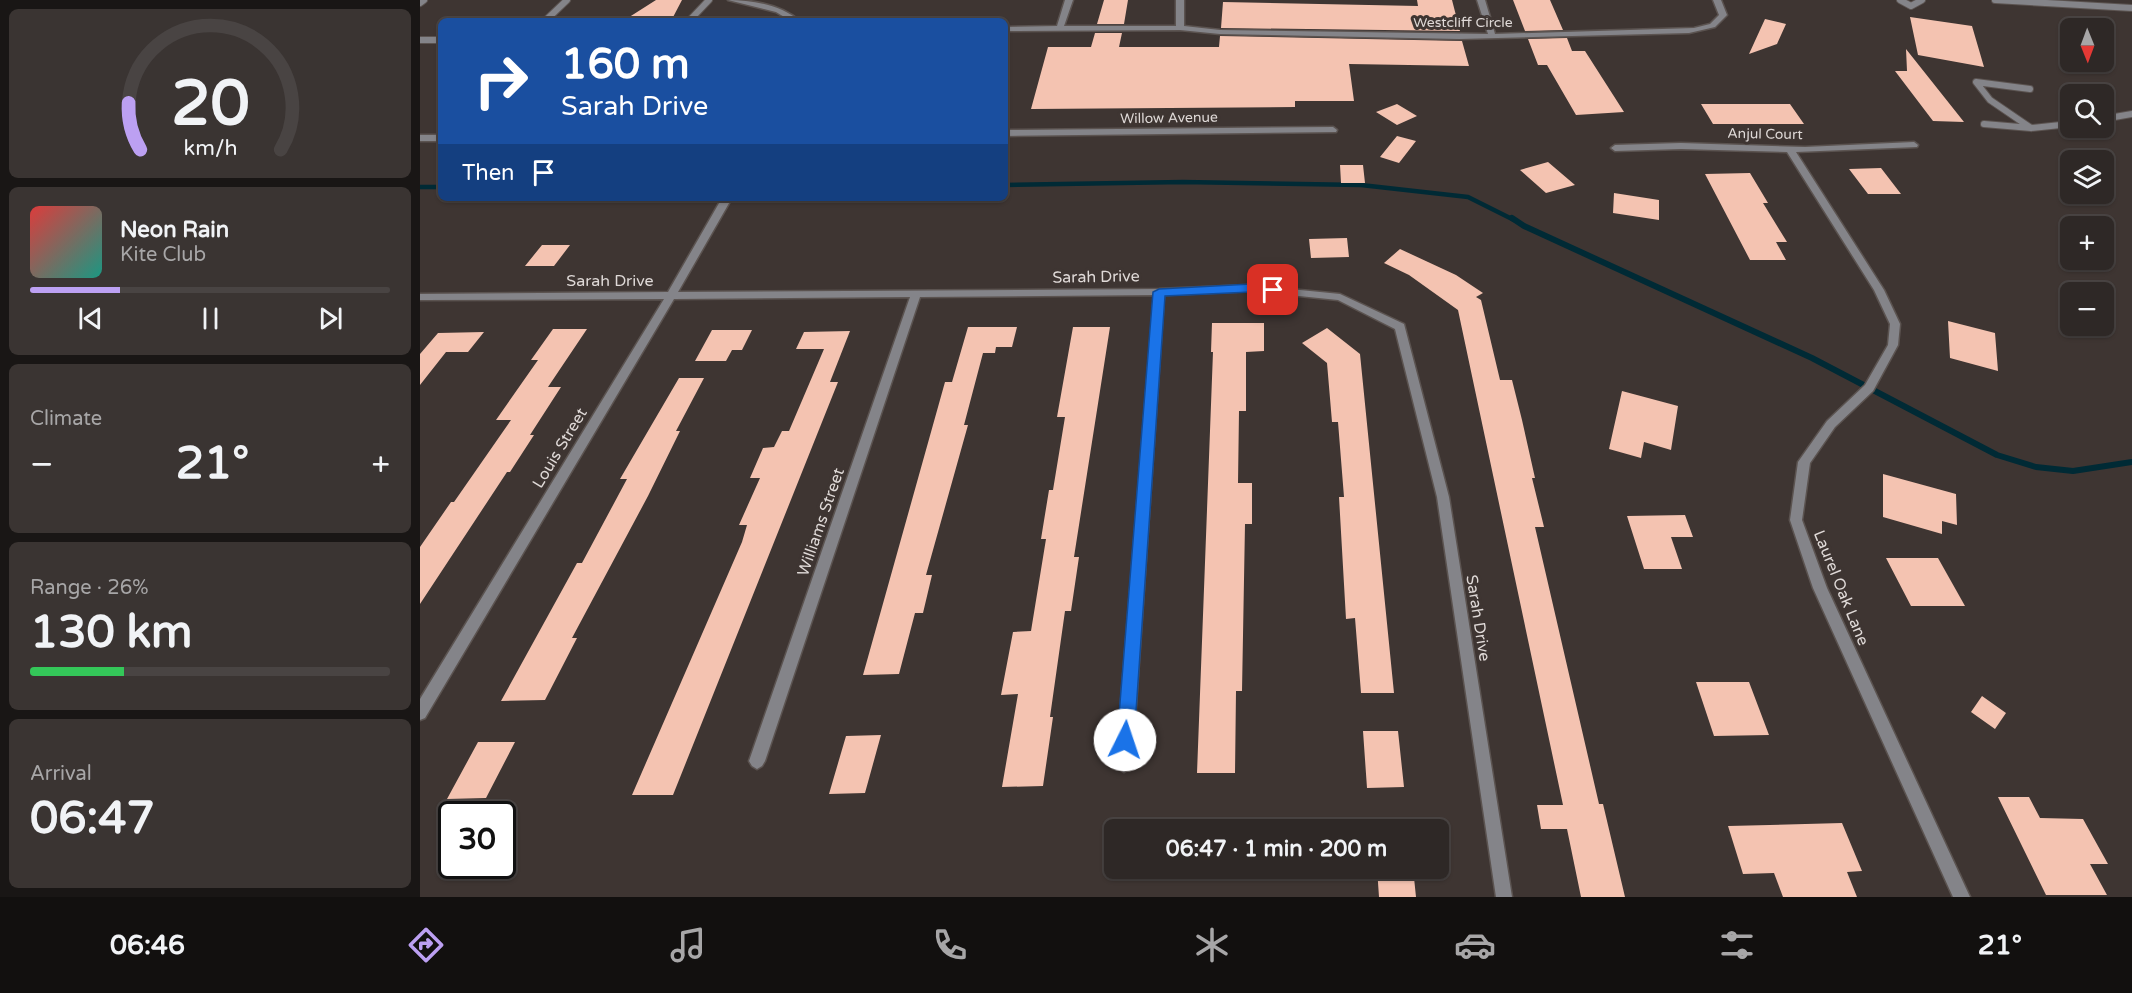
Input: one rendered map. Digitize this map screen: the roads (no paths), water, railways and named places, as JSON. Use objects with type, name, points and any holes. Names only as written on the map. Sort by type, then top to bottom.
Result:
[{"type":"street","points":[[732,0],[778,10],[791,18]]},
{"type":"street","points":[[1060,28],[1069,0]]},
{"type":"street","points":[[1180,0],[1180,28]]},
{"type":"street","points":[[1480,0],[1491,36]]},
{"type":"street","name":"Westcliff Circle","points":[[1008,29],[1180,28],[1220,32],[1447,37],[1706,29],[1717,24],[1723,15],[1717,0]]},
{"type":"street","name":"Willow Avenue","points":[[1008,133],[1333,130]]},
{"type":"street","points":[[420,138],[438,138]]},
{"type":"street","name":"Anjul Court","points":[[1615,148],[1652,146],[1790,149],[1914,145]]},
{"type":"street","name":"Laurel Oak Lane","points":[[1790,149],[1879,290],[1895,324],[1893,345],[1869,388],[1832,424],[1804,462],[1796,520],[1820,588],[1962,897]]},
{"type":"street","name":"Louis Street","points":[[420,713],[725,201]]},
{"type":"street","name":"Sarah Drive","points":[[420,297],[916,295],[1159,292],[1251,288],[1340,297],[1400,327],[1443,497],[1504,897]]},
{"type":"street","points":[[1124,764],[1159,292]]},
{"type":"street","name":"Williams Street","points":[[758,761],[916,295]]},
{"type":"lane","points":[[420,3],[424,0]]},
{"type":"lane","points":[[548,18],[567,0]]},
{"type":"lane","points":[[692,18],[709,0]]},
{"type":"lane","points":[[1900,0],[1911,6],[1922,0]]},
{"type":"lane","points":[[1995,0],[2132,8]]},
{"type":"lane","points":[[420,40],[438,40]]},
{"type":"lane","points":[[2030,89],[1976,82],[1990,100],[2031,128]]},
{"type":"lane","points":[[2114,117],[2132,114]]},
{"type":"lane","points":[[1984,124],[2031,128],[2060,125]]},
{"type":"waterway","points":[[1008,185],[1183,182],[1361,185],[1468,197],[1514,220]]},
{"type":"waterway","points":[[420,187],[438,187]]},
{"type":"waterway","points":[[1512,218],[1524,226],[1812,358],[1997,455],[2036,467],[2073,471],[2132,462]]}]
